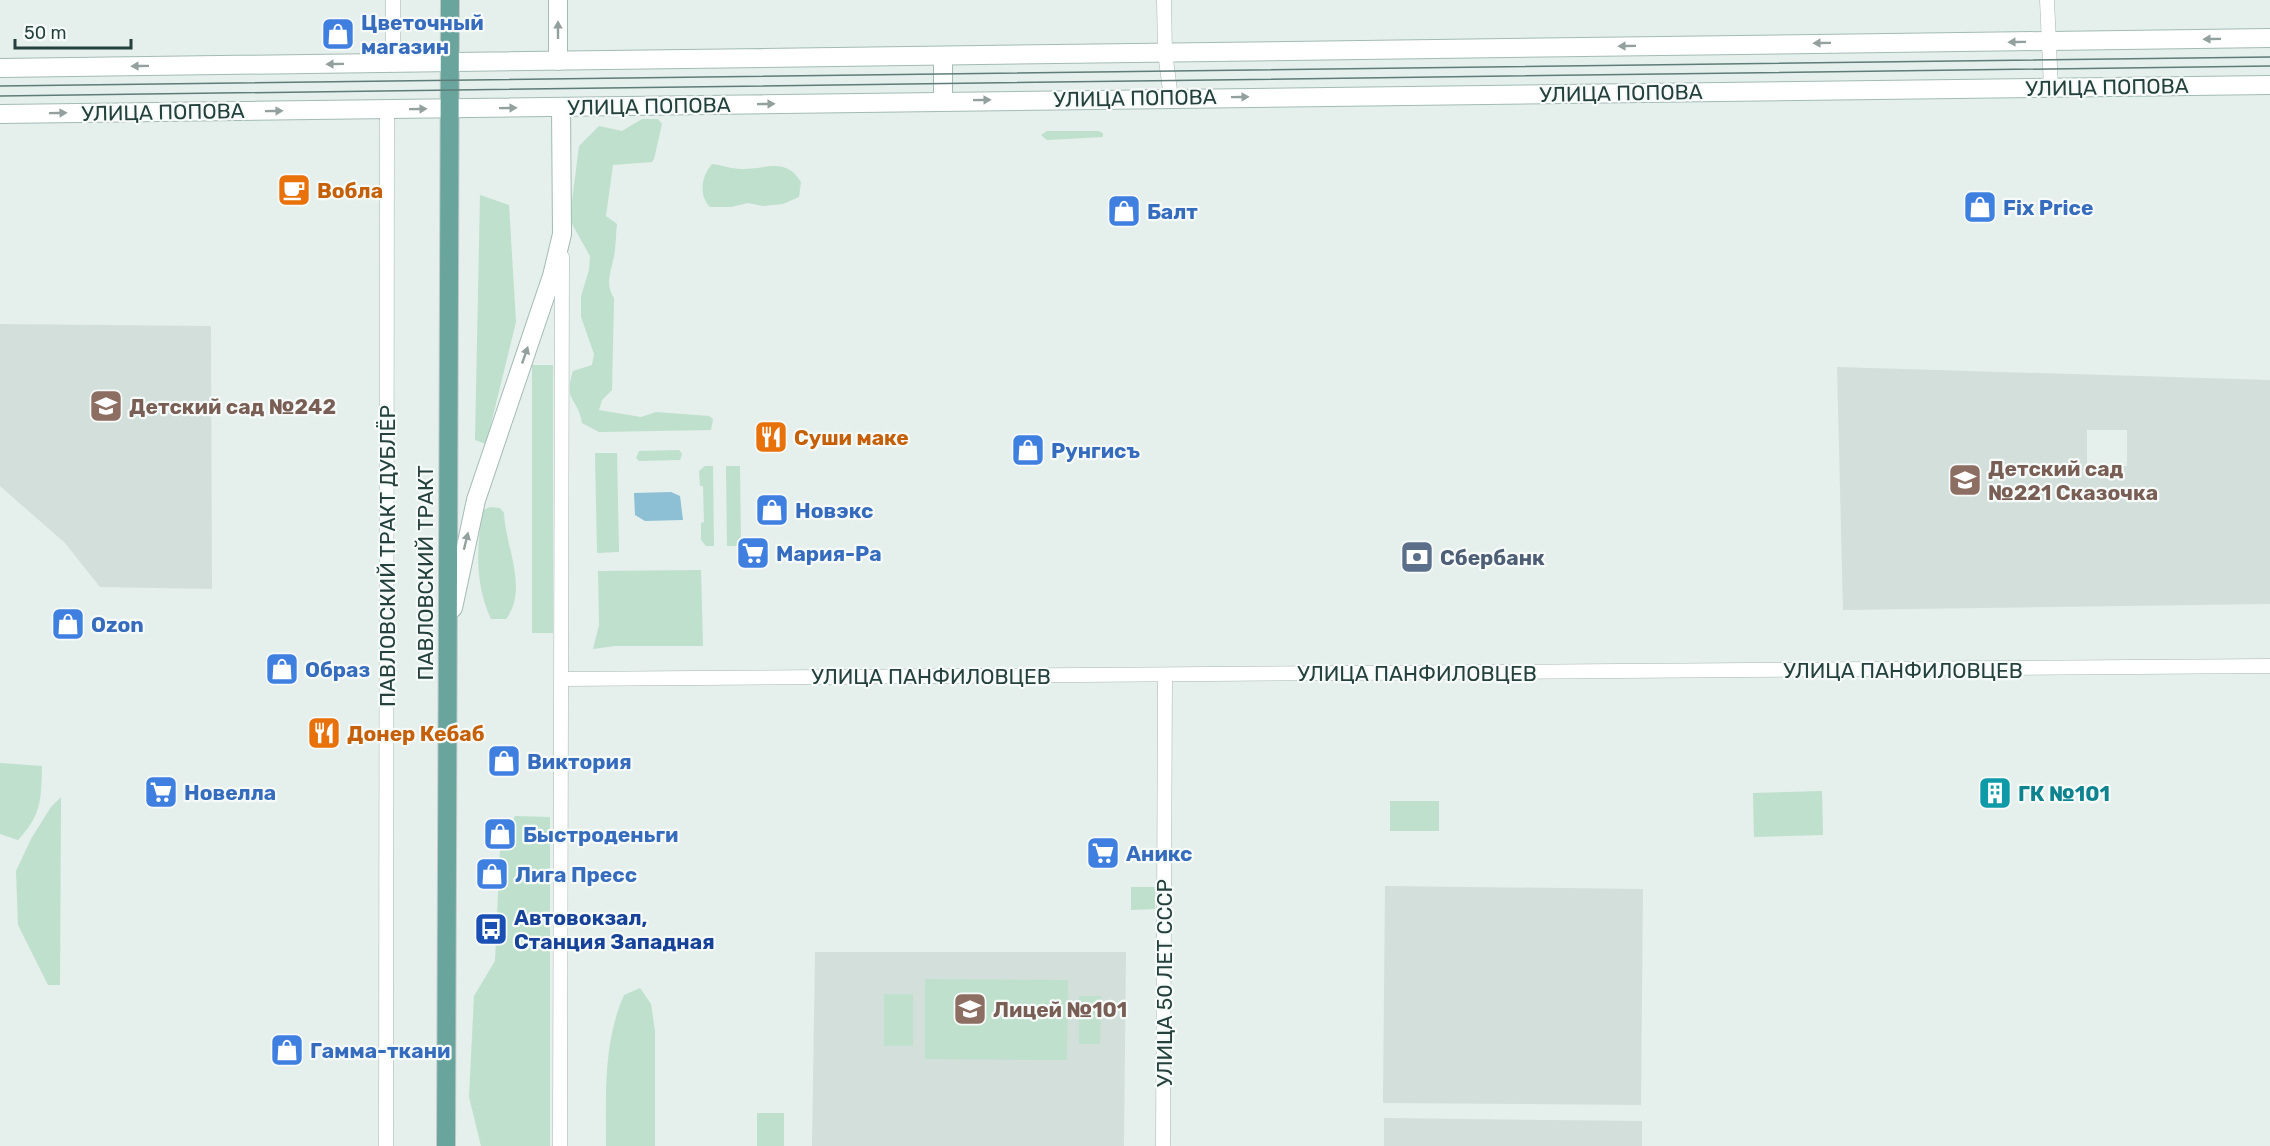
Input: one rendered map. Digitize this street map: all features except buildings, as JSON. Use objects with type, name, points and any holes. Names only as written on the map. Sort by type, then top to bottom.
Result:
[{"type":"main road","name":"ПАВЛОВСКИЙ ТРАКТ","points":[[446,1146],[450,0]]},
{"type":"main road","points":[[558,0],[558,60]]},
{"type":"main road","points":[[0,68],[2270,38]]},
{"type":"main road","points":[[943,56],[944,100]]},
{"type":"main road","name":"УЛИЦА ПОПОВА","points":[[0,114],[944,100],[2270,85]]},
{"type":"main road","points":[[448,640],[460,563],[476,500],[552,276],[562,234],[561,107]]},
{"type":"street","points":[[393,0],[393,63]]},
{"type":"street","points":[[1164,0],[1165,52],[1172,98]]},
{"type":"street","points":[[2047,0],[2051,88]]},
{"type":"street","name":"ПАВЛОВСКИЙ ТРАКТ ДУБЛЁР","points":[[386,1146],[387,109]]},
{"type":"street","points":[[561,1146],[562,234]]},
{"type":"street","name":"УЛИЦА ПАНФИЛОВЦЕВ","points":[[563,679],[2270,666]]},
{"type":"street","name":"УЛИЦА 50 ЛЕТ СССР","points":[[1163,1146],[1165,675]]},
{"type":"shaded area","name":"Детский сад №242","points":[[0,324],[211,326],[212,589],[100,587],[65,543],[0,486]]},
{"type":"shaded area","name":"Детский сад №221 Сказочка","points":[[1837,367],[2270,380],[2270,604],[1843,610]],"holes":[[[2087,430],[2127,430],[2127,466],[2087,466]]]},
{"type":"shaded area","points":[[1385,886],[1643,889],[1641,1105],[1383,1103]]},
{"type":"shaded area","name":"Лицей №101","points":[[815,952],[1126,952],[1124,1146],[812,1146]]},
{"type":"shaded area","points":[[1384,1118],[1642,1121],[1642,1146],[1384,1146]]},
{"type":"green space","points":[[642,119],[658,119],[662,124],[654,159],[652,162],[613,165],[606,216],[617,224],[609,280],[614,298],[612,390],[602,400],[599,410],[641,417],[656,412],[709,416],[713,419],[711,430],[599,432],[582,423],[570,394],[573,371],[592,365],[594,354],[581,317],[581,296],[589,270],[590,256],[572,224],[571,209],[579,146],[599,126],[622,131]]},
{"type":"green space","points":[[1047,131],[1098,131],[1103,133],[1103,137],[1047,140],[1041,135]]},
{"type":"green space","points":[[712,164],[738,169],[774,166],[788,169],[801,182],[799,197],[783,204],[763,206],[748,203],[731,207],[710,207],[704,197],[703,185]]},
{"type":"green space","points":[[480,195],[509,205],[516,322],[486,444],[475,440]]},
{"type":"green space","points":[[532,365],[553,365],[553,633],[532,633]]},
{"type":"green space","points":[[679,450],[682,454],[680,460],[639,461],[636,458],[639,451]]},
{"type":"green space","points":[[595,453],[617,453],[619,552],[597,553]]},
{"type":"green space","points":[[705,466],[713,466],[714,546],[706,546],[701,540],[701,523],[704,522],[703,486],[700,486],[699,471]]},
{"type":"green space","points":[[726,466],[740,466],[741,546],[727,546]]},
{"type":"green space","points":[[490,507],[500,508],[504,513],[516,581],[513,607],[506,619],[491,619],[482,593],[478,566],[483,510]]},
{"type":"green space","points":[[701,570],[703,646],[615,646],[593,649],[599,625],[598,571]]},
{"type":"green space","points":[[0,763],[42,766],[39,806],[32,822],[18,840],[0,834]]},
{"type":"green space","points":[[1822,791],[1823,835],[1754,837],[1753,793]]},
{"type":"green space","points":[[61,797],[60,985],[48,985],[18,925],[16,871],[31,839],[51,807]]},
{"type":"green space","points":[[1390,801],[1439,801],[1439,831],[1390,831]]},
{"type":"green space","points":[[515,816],[550,817],[550,1146],[481,1146],[469,1097],[474,996],[495,961],[500,849]]},
{"type":"green space","points":[[1131,887],[1155,887],[1155,909],[1131,910]]},
{"type":"green space","points":[[925,979],[1068,980],[1067,1060],[925,1059]]},
{"type":"green space","points":[[640,988],[651,1004],[655,1031],[655,1146],[606,1146],[607,1069],[612,1032],[624,995]]},
{"type":"green space","points":[[884,994],[913,994],[913,1046],[884,1046]]},
{"type":"green space","points":[[1079,996],[1101,996],[1100,1044],[1079,1044]]},
{"type":"green space","points":[[757,1113],[784,1113],[784,1146],[757,1146]]},
{"type":"water","points":[[671,492],[680,496],[683,520],[645,521],[635,515],[634,493]]},
{"type":"tram line","points":[[0,86],[2270,57]]},
{"type":"tram line","points":[[0,96],[2270,66]]},
{"type":"place","name":"Цветочный магазин","points":[[338,34]]},
{"type":"place","name":"Вобла","points":[[294,190]]},
{"type":"place","name":"Fix Price","points":[[1980,207]]},
{"type":"place","name":"Балт","points":[[1124,211]]},
{"type":"place","name":"Детский сад №242","points":[[106,406]]},
{"type":"place","name":"Суши маке","points":[[771,437]]},
{"type":"place","name":"Рунгисъ","points":[[1028,450]]},
{"type":"place","name":"Детский сад №221 Сказочка","points":[[1965,480]]},
{"type":"place","name":"Новэкс","points":[[772,510]]},
{"type":"place","name":"Мария-Ра","points":[[753,553]]},
{"type":"place","name":"Сбербанк","points":[[1417,557]]},
{"type":"place","name":"Ozon","points":[[68,624]]},
{"type":"place","name":"Образ","points":[[282,669]]},
{"type":"place","name":"Донер Кебаб","points":[[324,733]]},
{"type":"place","name":"Виктория","points":[[504,761]]},
{"type":"place","name":"Новелла","points":[[161,792]]},
{"type":"place","name":"ГК №101","points":[[1995,793]]},
{"type":"place","name":"Быстроденьги","points":[[500,834]]},
{"type":"place","name":"Аникс","points":[[1103,853]]},
{"type":"place","name":"Лига Пресс","points":[[492,874]]},
{"type":"place","name":"Автовокзал, Станция Западная","points":[[491,929]]},
{"type":"place","name":"Лицей №101","points":[[970,1009]]},
{"type":"place","name":"Гамма-ткани","points":[[287,1050]]}]
